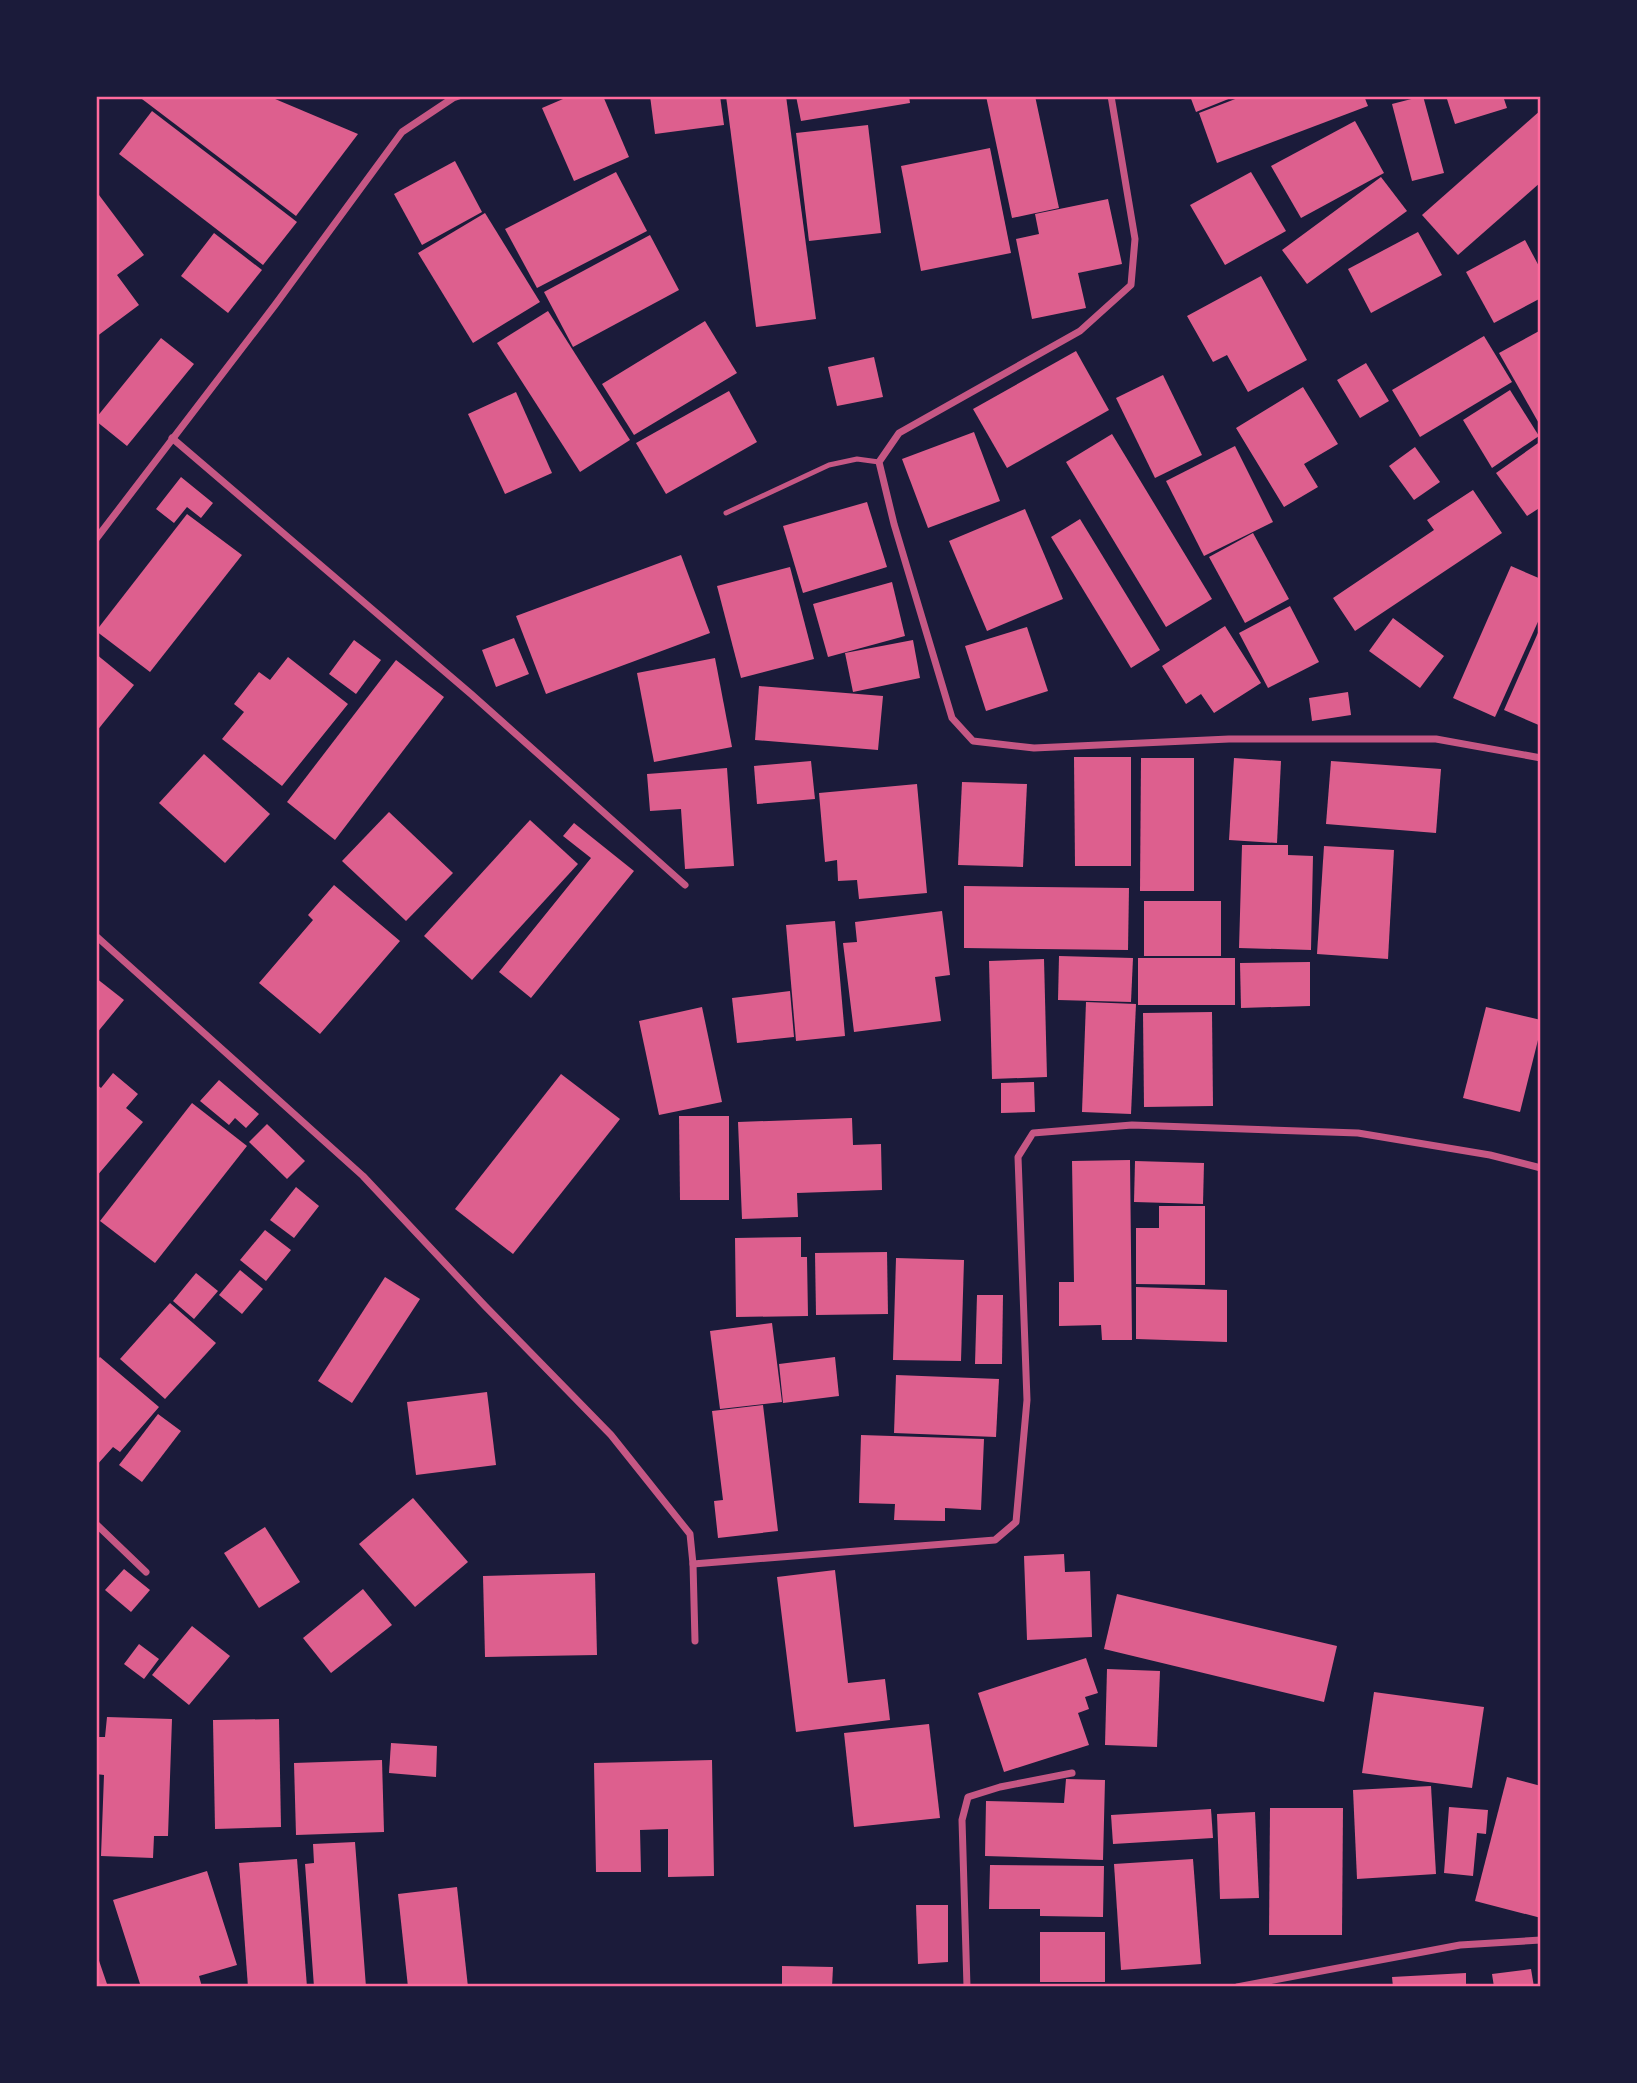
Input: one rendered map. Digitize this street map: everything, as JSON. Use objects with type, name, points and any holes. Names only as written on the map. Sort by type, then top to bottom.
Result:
[{"type":"street","points":[[96,539],[275,305],[402,132],[459,96]]},
{"type":"street","points":[[1111,96],[1135,239],[1131,285],[1080,331],[899,433],[879,462],[894,524],[952,718],[973,741],[1034,748],[1229,739],[1436,739],[1541,758]]},
{"type":"street","points":[[172,438],[471,694],[685,885]]},
{"type":"street","points":[[96,936],[363,1177],[611,1435],[690,1534],[695,1641]]},
{"type":"street","points":[[693,1564],[995,1540],[1016,1522],[1027,1401],[1018,1157],[1033,1133],[1132,1125],[1358,1133],[1490,1155],[1541,1168]]},
{"type":"street","points":[[96,1524],[146,1572]]},
{"type":"street","points":[[967,1987],[962,1820],[968,1797],[1000,1787],[1073,1773]]},
{"type":"street","points":[[1237,1987],[1460,1945],[1541,1940]]},
{"type":"lane","points":[[726,513],[829,465],[857,459],[879,462]]},
{"type":"building","points":[[138,96],[268,96],[358,134],[296,216]]},
{"type":"building","points":[[570,96],[603,96],[629,157],[574,181],[542,108]]},
{"type":"building","points":[[650,96],[720,96],[724,125],[655,134]]},
{"type":"building","points":[[726,96],[786,96],[816,319],[756,327]]},
{"type":"building","points":[[796,96],[909,96],[910,103],[801,121]]},
{"type":"building","points":[[986,96],[1035,96],[1059,208],[1012,218]]},
{"type":"building","points":[[1190,96],[1236,96],[1196,112]]},
{"type":"building","points":[[1243,96],[1364,96],[1368,106],[1217,163],[1199,113]]},
{"type":"building","points":[[1423,96],[1444,173],[1412,181],[1392,104]]},
{"type":"building","points":[[1446,96],[1503,96],[1507,108],[1455,124]]},
{"type":"building","points":[[1541,110],[1541,182],[1458,255],[1422,215]]},
{"type":"building","points":[[152,111],[297,222],[263,265],[119,154]]},
{"type":"building","points":[[1355,121],[1384,173],[1301,218],[1271,166]]},
{"type":"building","points":[[868,125],[881,233],[809,241],[796,133]]},
{"type":"building","points":[[990,148],[1011,253],[921,271],[901,166]]},
{"type":"building","points":[[455,161],[482,212],[422,245],[394,194]]},
{"type":"building","points":[[616,172],[647,231],[537,288],[505,229]]},
{"type":"building","points":[[1251,172],[1286,231],[1225,265],[1190,205]]},
{"type":"building","points":[[1381,177],[1407,211],[1307,284],[1282,250]]},
{"type":"building","points":[[99,195],[144,255],[117,275],[139,305],[96,337],[96,197]]},
{"type":"building","points":[[1108,199],[1122,264],[1078,273],[1086,308],[1032,319],[1016,239],[1039,234],[1035,214]]},
{"type":"building","points":[[485,213],[540,302],[473,343],[418,253]]},
{"type":"building","points":[[1418,232],[1442,275],[1371,313],[1348,269]]},
{"type":"building","points":[[214,233],[262,270],[228,313],[181,276]]},
{"type":"building","points":[[650,235],[679,290],[573,347],[544,292]]},
{"type":"building","points":[[1525,240],[1541,270],[1541,298],[1494,323],[1466,272]]},
{"type":"building","points":[[1261,276],[1307,360],[1248,392],[1227,355],[1213,362],[1187,316]]},
{"type":"building","points":[[548,311],[630,440],[580,472],[497,343]]},
{"type":"building","points":[[705,321],[737,373],[634,435],[602,384]]},
{"type":"building","points":[[1541,330],[1541,427],[1499,353]]},
{"type":"building","points":[[1484,336],[1512,382],[1420,437],[1392,390]]},
{"type":"building","points":[[161,338],[194,364],[127,446],[96,421],[96,418]]},
{"type":"building","points":[[1076,351],[1109,410],[1007,468],[973,409]]},
{"type":"building","points":[[874,357],[883,397],[837,406],[828,367]]},
{"type":"building","points":[[1366,363],[1389,401],[1360,418],[1337,380]]},
{"type":"building","points":[[1163,375],[1202,455],[1155,478],[1116,398]]},
{"type":"building","points":[[1303,387],[1338,444],[1304,464],[1318,487],[1284,507],[1236,428]]},
{"type":"building","points":[[1510,390],[1539,436],[1492,468],[1463,420]]},
{"type":"building","points":[[729,391],[757,442],[666,494],[636,443]]},
{"type":"building","points":[[516,392],[552,473],[505,494],[468,414]]},
{"type":"building","points":[[974,432],[1000,501],[928,528],[902,459]]},
{"type":"building","points":[[1112,434],[1212,599],[1166,627],[1066,462]]},
{"type":"building","points":[[1541,441],[1541,507],[1527,516],[1496,473]]},
{"type":"building","points":[[1235,446],[1273,522],[1204,556],[1166,481]]},
{"type":"building","points":[[1415,447],[1440,482],[1414,500],[1389,466]]},
{"type":"building","points":[[181,477],[213,503],[201,518],[187,507],[174,523],[156,509]]},
{"type":"building","points":[[1473,490],[1502,533],[1355,631],[1333,598],[1434,530],[1427,520]]},
{"type":"building","points":[[867,502],[887,567],[803,593],[783,526]]},
{"type":"building","points":[[1025,509],[1063,599],[987,631],[949,541]]},
{"type":"building","points":[[187,514],[242,555],[150,672],[96,631]]},
{"type":"building","points":[[1080,519],[1160,650],[1131,668],[1051,537]]},
{"type":"building","points":[[1253,533],[1289,599],[1245,623],[1209,557]]},
{"type":"building","points":[[681,555],[710,633],[546,694],[516,616]]},
{"type":"building","points":[[1511,566],[1541,579],[1541,615],[1495,717],[1453,698]]},
{"type":"building","points":[[790,567],[814,659],[741,678],[717,586]]},
{"type":"building","points":[[892,582],[905,636],[828,657],[813,604]]},
{"type":"building","points":[[1290,606],[1319,662],[1268,688],[1239,633]]},
{"type":"building","points":[[1393,618],[1444,656],[1420,688],[1369,651]]},
{"type":"building","points":[[1225,626],[1261,683],[1214,713],[1201,694],[1186,704],[1162,666]]},
{"type":"building","points":[[1541,626],[1541,726],[1504,710]]},
{"type":"building","points":[[1027,627],[1048,691],[986,711],[965,646]]},
{"type":"building","points":[[514,638],[529,674],[496,687],[482,650]]},
{"type":"building","points":[[354,640],[381,660],[356,694],[329,674]]},
{"type":"building","points":[[913,640],[920,678],[853,692],[845,653]]},
{"type":"building","points":[[96,654],[134,685],[96,732]]},
{"type":"building","points":[[288,657],[348,704],[282,786],[222,739],[244,712],[234,704],[259,672],[270,680]]},
{"type":"building","points":[[715,658],[732,747],[654,762],[637,673]]},
{"type":"building","points":[[396,660],[444,697],[335,840],[287,802]]},
{"type":"building","points":[[759,686],[883,696],[878,750],[755,740]]},
{"type":"building","points":[[1348,692],[1351,715],[1312,721],[1309,698]]},
{"type":"building","points":[[204,754],[270,814],[225,863],[159,803]]},
{"type":"building","points":[[1074,757],[1131,757],[1131,866],[1075,866]]},
{"type":"building","points":[[1141,758],[1194,758],[1194,891],[1140,891]]},
{"type":"building","points":[[1234,758],[1281,761],[1277,843],[1229,840]]},
{"type":"building","points":[[811,761],[815,799],[757,804],[754,766]]},
{"type":"building","points":[[1331,761],[1441,769],[1436,833],[1326,824]]},
{"type":"building","points":[[727,768],[734,866],[685,869],[681,809],[650,811],[647,774]]},
{"type":"building","points":[[962,782],[1027,784],[1023,867],[958,865]]},
{"type":"building","points":[[917,784],[927,893],[859,899],[857,880],[838,881],[837,860],[825,862],[819,793]]},
{"type":"building","points":[[389,812],[453,873],[406,921],[342,861]]},
{"type":"building","points":[[530,820],[578,864],[472,980],[424,936]]},
{"type":"building","points":[[574,823],[634,871],[531,998],[499,972],[591,858],[563,836]]},
{"type":"building","points":[[1242,845],[1288,845],[1288,855],[1313,856],[1311,950],[1239,948]]},
{"type":"building","points":[[1324,846],[1394,850],[1388,959],[1317,954]]},
{"type":"building","points":[[334,885],[400,941],[320,1034],[259,983],[313,920],[308,915]]},
{"type":"building","points":[[964,886],[1129,888],[1128,950],[964,948]]},
{"type":"building","points":[[1144,901],[1221,901],[1221,956],[1144,956]]},
{"type":"building","points":[[942,911],[950,975],[935,977],[941,1021],[854,1032],[843,943],[857,942],[855,922]]},
{"type":"building","points":[[835,921],[845,1036],[796,1041],[786,925]]},
{"type":"building","points":[[1059,956],[1133,958],[1131,1002],[1058,1000]]},
{"type":"building","points":[[1138,958],[1235,958],[1235,1005],[1138,1005]]},
{"type":"building","points":[[1044,959],[1047,1077],[992,1079],[989,961]]},
{"type":"building","points":[[1310,962],[1310,1006],[1241,1008],[1240,963]]},
{"type":"building","points":[[96,978],[124,1000],[96,1034]]},
{"type":"building","points":[[790,991],[794,1037],[737,1043],[732,998]]},
{"type":"building","points":[[1086,1002],[1136,1004],[1131,1114],[1082,1112]]},
{"type":"building","points":[[702,1007],[722,1102],[659,1115],[639,1021]]},
{"type":"building","points":[[1486,1007],[1541,1020],[1520,1112],[1463,1098]]},
{"type":"building","points":[[1212,1012],[1213,1106],[1144,1107],[1143,1013]]},
{"type":"building","points":[[113,1073],[138,1094],[126,1108],[143,1122],[96,1177],[96,1084],[101,1088]]},
{"type":"building","points":[[561,1074],[620,1119],[513,1254],[455,1209]]},
{"type":"building","points":[[219,1080],[259,1114],[246,1128],[235,1118],[229,1125],[200,1101]]},
{"type":"building","points":[[1034,1082],[1035,1112],[1001,1113],[1001,1083]]},
{"type":"building","points":[[192,1103],[247,1146],[155,1263],[100,1221]]},
{"type":"building","points":[[679,1116],[729,1116],[729,1200],[680,1200]]},
{"type":"building","points":[[852,1118],[853,1145],[881,1144],[882,1190],[797,1193],[798,1217],[742,1219],[738,1122]]},
{"type":"building","points":[[267,1124],[305,1161],[287,1179],[249,1142]]},
{"type":"building","points":[[1130,1160],[1132,1340],[1102,1340],[1101,1325],[1059,1326],[1059,1282],[1074,1282],[1072,1161]]},
{"type":"building","points":[[1135,1161],[1204,1163],[1203,1204],[1134,1202]]},
{"type":"building","points":[[296,1187],[319,1206],[294,1238],[270,1220]]},
{"type":"building","points":[[1159,1206],[1205,1206],[1205,1285],[1136,1284],[1136,1228],[1159,1228]]},
{"type":"building","points":[[265,1230],[291,1250],[266,1281],[240,1260]]},
{"type":"building","points":[[801,1237],[801,1257],[807,1257],[808,1316],[736,1317],[735,1238]]},
{"type":"building","points":[[887,1252],[888,1314],[816,1315],[815,1253]]},
{"type":"building","points":[[896,1258],[964,1260],[961,1361],[893,1360]]},
{"type":"building","points":[[240,1270],[263,1289],[242,1314],[219,1295]]},
{"type":"building","points":[[196,1273],[218,1291],[194,1319],[173,1301]]},
{"type":"building","points":[[385,1277],[420,1299],[352,1403],[318,1381]]},
{"type":"building","points":[[1136,1287],[1227,1290],[1227,1342],[1136,1339]]},
{"type":"building","points":[[977,1295],[1003,1295],[1002,1364],[975,1364]]},
{"type":"building","points":[[170,1303],[216,1343],[165,1399],[120,1359]]},
{"type":"building","points":[[772,1323],[782,1402],[720,1409],[710,1331]]},
{"type":"building","points":[[100,1357],[159,1407],[120,1452],[113,1447],[96,1466],[96,1361]]},
{"type":"building","points":[[835,1357],[839,1396],[783,1403],[779,1364]]},
{"type":"building","points":[[896,1375],[999,1379],[996,1437],[894,1433]]},
{"type":"building","points":[[487,1392],[496,1465],[416,1475],[407,1402]]},
{"type":"building","points":[[763,1405],[778,1531],[718,1538],[714,1501],[723,1500],[712,1411]]},
{"type":"building","points":[[158,1414],[181,1431],[142,1482],[119,1465]]},
{"type":"building","points":[[861,1435],[984,1439],[981,1510],[945,1508],[945,1521],[894,1520],[895,1504],[859,1503]]},
{"type":"building","points":[[413,1498],[468,1562],[415,1607],[359,1544]]},
{"type":"building","points":[[265,1527],[300,1582],[259,1608],[224,1553]]},
{"type":"building","points":[[1064,1554],[1065,1572],[1090,1571],[1092,1637],[1027,1640],[1024,1556]]},
{"type":"building","points":[[124,1569],[150,1590],[131,1612],[105,1590]]},
{"type":"building","points":[[835,1570],[848,1683],[885,1679],[890,1720],[796,1732],[777,1577]]},
{"type":"building","points":[[595,1573],[597,1655],[485,1657],[483,1576]]},
{"type":"building","points":[[363,1589],[392,1625],[331,1673],[303,1638]]},
{"type":"building","points":[[1117,1594],[1337,1646],[1324,1702],[1104,1649]]},
{"type":"building","points":[[192,1626],[230,1656],[189,1705],[152,1675]]},
{"type":"building","points":[[139,1644],[159,1659],[144,1679],[124,1664]]},
{"type":"building","points":[[1086,1658],[1098,1693],[1085,1697],[1089,1709],[1078,1713],[1089,1745],[1004,1772],[978,1693]]},
{"type":"building","points":[[1107,1669],[1160,1671],[1157,1747],[1105,1745]]},
{"type":"building","points":[[1374,1692],[1484,1707],[1472,1788],[1362,1773]]},
{"type":"building","points":[[107,1717],[172,1719],[168,1836],[154,1836],[153,1858],[101,1856],[104,1775],[96,1774],[96,1737],[105,1737]]},
{"type":"building","points":[[279,1719],[281,1827],[215,1829],[213,1720]]},
{"type":"building","points":[[929,1724],[940,1818],[854,1827],[844,1733]]},
{"type":"building","points":[[391,1743],[437,1746],[436,1777],[389,1773]]},
{"type":"building","points":[[382,1760],[384,1832],[296,1835],[294,1763]]},
{"type":"building","points":[[712,1760],[714,1876],[668,1877],[668,1829],[640,1830],[641,1872],[596,1872],[594,1763]]},
{"type":"building","points":[[1507,1777],[1541,1786],[1541,1918],[1475,1901]]},
{"type":"building","points":[[1066,1779],[1105,1780],[1103,1860],[985,1856],[986,1801],[1064,1803]]},
{"type":"building","points":[[1431,1786],[1436,1874],[1357,1879],[1353,1790]]},
{"type":"building","points":[[1449,1807],[1488,1810],[1486,1834],[1477,1833],[1473,1876],[1444,1873]]},
{"type":"building","points":[[1270,1808],[1343,1808],[1342,1935],[1269,1935]]},
{"type":"building","points":[[1211,1809],[1213,1838],[1113,1844],[1111,1815]]},
{"type":"building","points":[[1255,1812],[1259,1898],[1220,1899],[1217,1814]]},
{"type":"building","points":[[355,1842],[366,1987],[314,1987],[305,1864],[314,1863],[313,1844]]},
{"type":"building","points":[[297,1859],[307,1987],[248,1987],[239,1863]]},
{"type":"building","points":[[1193,1859],[1201,1964],[1121,1970],[1114,1864]]},
{"type":"building","points":[[990,1865],[1104,1866],[1103,1917],[1040,1916],[1040,1909],[989,1909]]},
{"type":"building","points":[[207,1871],[237,1965],[199,1976],[202,1987],[141,1987],[113,1900]]},
{"type":"building","points":[[457,1887],[468,1987],[408,1987],[398,1894]]},
{"type":"building","points":[[916,1905],[948,1905],[948,1962],[918,1964]]},
{"type":"building","points":[[1040,1932],[1105,1932],[1105,1982],[1040,1982]]},
{"type":"building","points":[[97,1955],[108,1987],[96,1987]]},
{"type":"building","points":[[782,1966],[833,1967],[832,1987],[782,1987]]},
{"type":"building","points":[[1531,1969],[1534,1987],[1494,1987],[1492,1974]]},
{"type":"building","points":[[1466,1973],[1466,1987],[1393,1987],[1392,1977]]}]
